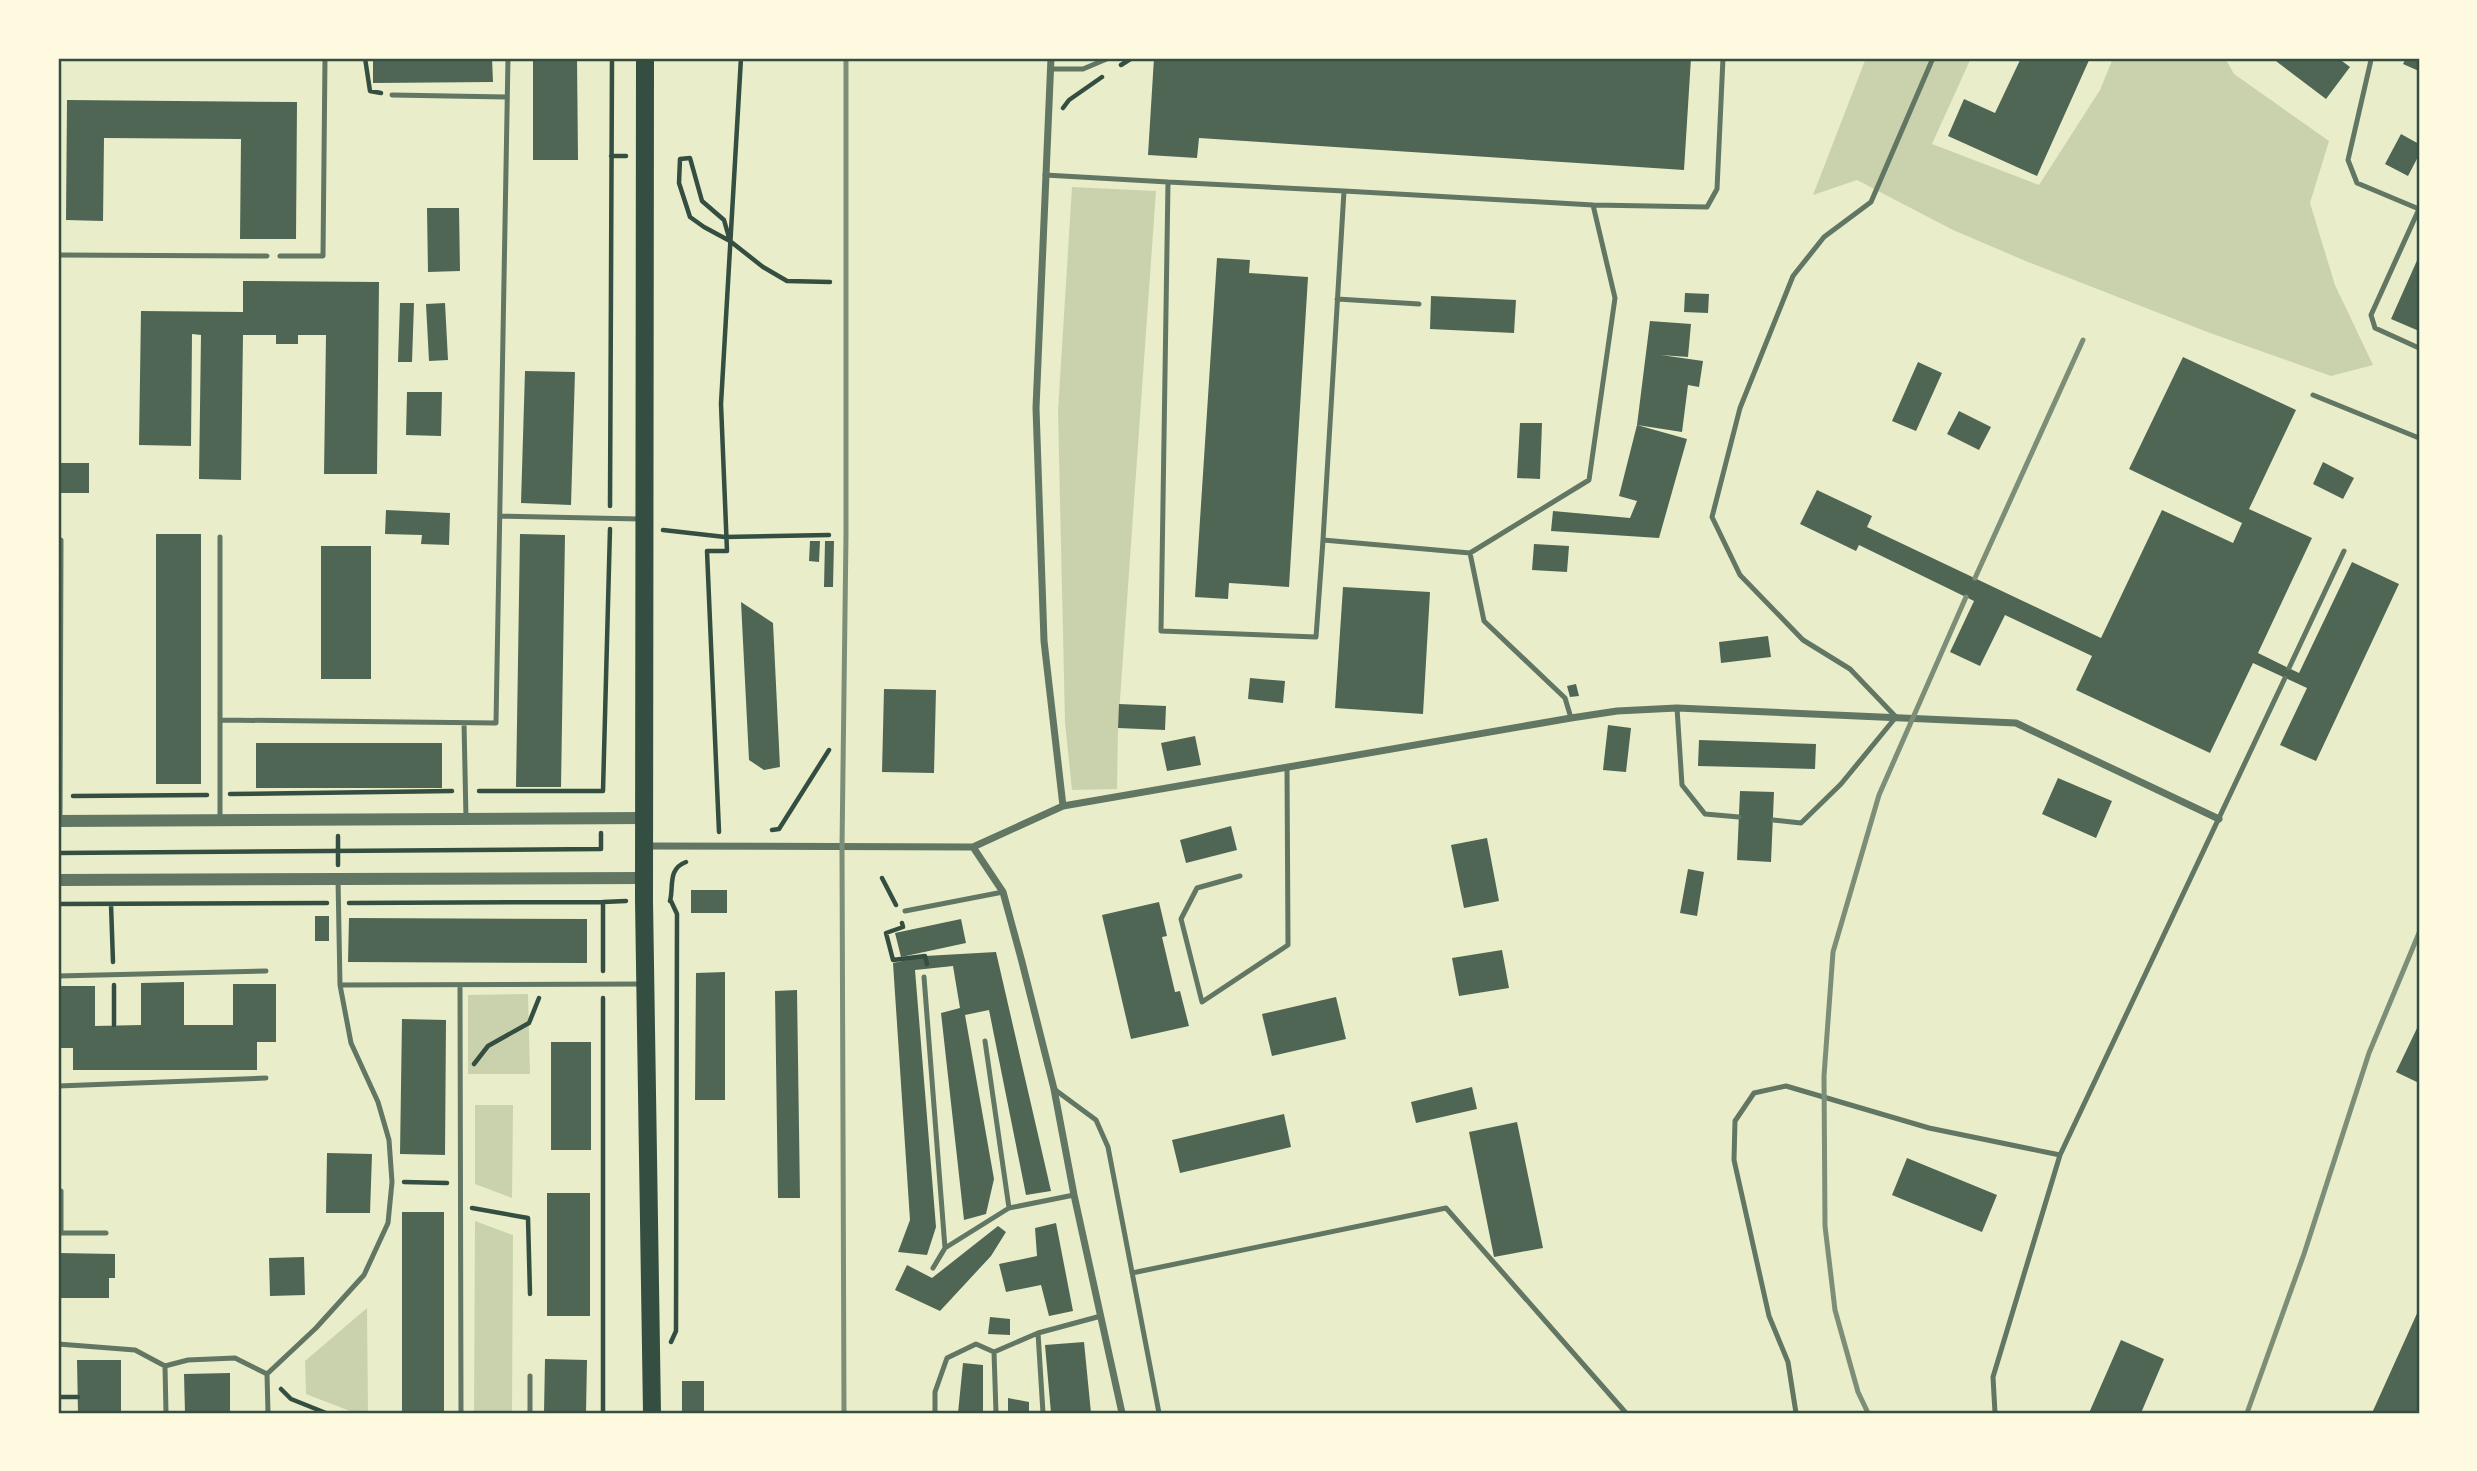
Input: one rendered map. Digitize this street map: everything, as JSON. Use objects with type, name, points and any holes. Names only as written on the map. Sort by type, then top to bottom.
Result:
[{"type":"main road","points":[[645,58],[644,901],[652,1413]]},
{"type":"street","points":[[1051,58],[1036,408],[1044,641],[1063,806]]},
{"type":"street","points":[[644,846],[973,848],[1063,806],[1572,718],[1617,711],[1678,708],[2016,723],[2219,819]]},
{"type":"street","points":[[59,821],[644,818]]},
{"type":"street","points":[[973,848],[1003,892],[1054,1089],[1074,1195],[1122,1413]]},
{"type":"street","points":[[58,880],[644,878]]},
{"type":"lane","points":[[280,256],[323,256],[325,58]]},
{"type":"lane","points":[[220,720],[496,723],[508,58]]},
{"type":"lane","points":[[1050,69],[1083,69],[1109,58]]},
{"type":"lane","points":[[1045,174],[1593,205],[1707,207],[1717,189],[1723,58]]},
{"type":"lane","points":[[1773,820],[1801,823],[1841,784],[1896,717],[1850,669],[1803,640],[1740,575],[1712,517],[1740,408],[1793,276],[1824,237],[1871,202],[1933,58]]},
{"type":"lane","points":[[2371,58],[2348,160],[2357,183],[2419,209],[2371,315],[2375,328],[2419,348]]},
{"type":"lane","points":[[392,96],[506,97]]},
{"type":"lane","points":[[1168,182],[1161,631],[1316,637],[1344,191]]},
{"type":"lane","points":[[1323,540],[1470,553],[1589,480],[1615,298],[1593,205]]},
{"type":"lane","points":[[58,255],[267,256]]},
{"type":"lane","points":[[1337,299],[1419,304]]},
{"type":"lane","points":[[2313,395],[2419,438]]},
{"type":"lane","points":[[500,516],[645,525]]},
{"type":"lane","points":[[220,537],[220,820]]},
{"type":"lane","points":[[59,821],[61,540]]},
{"type":"lane","points":[[2289,668],[2344,551]]},
{"type":"lane","points":[[1470,553],[1484,621],[1565,698],[1572,718]]},
{"type":"lane","points":[[1995,1413],[1993,1377],[2060,1155],[2285,678]]},
{"type":"lane","points":[[1678,708],[1682,785],[1705,814],[1739,817]]},
{"type":"lane","points":[[464,723],[466,819]]},
{"type":"lane","points":[[1240,876],[1197,888],[1181,919],[1202,1002],[1288,945],[1287,767]]},
{"type":"lane","points":[[268,1413],[267,1374],[316,1328],[364,1275],[388,1223],[392,1182],[389,1140],[378,1102],[351,1043],[340,985],[338,879]]},
{"type":"lane","points":[[905,911],[1003,892]]},
{"type":"lane","points":[[58,976],[266,971]]},
{"type":"lane","points":[[927,976],[945,1248]]},
{"type":"lane","points":[[340,985],[645,984]]},
{"type":"lane","points":[[460,985],[461,1413]]},
{"type":"lane","points":[[985,1041],[1009,1208]]},
{"type":"lane","points":[[58,1086],[266,1078]]},
{"type":"lane","points":[[1796,1413],[1788,1362],[1769,1316],[1734,1160],[1735,1121],[1754,1093],[1786,1086],[1929,1128],[2060,1155]]},
{"type":"lane","points":[[1054,1089],[1096,1120],[1108,1147],[1159,1413]]},
{"type":"lane","points":[[58,1191],[61,1191],[61,1233],[106,1233]]},
{"type":"lane","points":[[933,1268],[945,1248],[1009,1208],[1074,1195]]},
{"type":"lane","points":[[1132,1273],[1446,1208],[1626,1413]]},
{"type":"lane","points":[[935,1413],[935,1392],[947,1358],[976,1344],[995,1352],[1038,1333],[1101,1316]]},
{"type":"lane","points":[[1038,1333],[1043,1413]]},
{"type":"lane","points":[[58,1344],[135,1350],[165,1366],[188,1360],[235,1358],[267,1374]]},
{"type":"lane","points":[[995,1352],[996,1413]]},
{"type":"lane","points":[[165,1366],[166,1413]]},
{"type":"lane","points":[[530,1376],[530,1413]]},
{"type":"path","points":[[365,58],[370,90],[392,96]]},
{"type":"path","points":[[719,833],[707,551],[727,551],[721,404],[741,58]]},
{"type":"path","points":[[1061,111],[1069,100],[1132,58]]},
{"type":"path","points":[[611,156],[626,156]]},
{"type":"path","points":[[730,241],[724,220],[702,201],[690,158],[680,159],[680,183],[690,217],[787,281],[830,282]]},
{"type":"path","points":[[610,529],[645,525],[725,537],[830,535]]},
{"type":"path","points":[[765,831],[779,829],[830,750]]},
{"type":"path","points":[[603,790],[600,818],[600,878],[603,902],[671,901]]},
{"type":"path","points":[[706,833],[731,832]]},
{"type":"path","points":[[680,846],[681,863]]},
{"type":"path","points":[[58,853],[601,849]]},
{"type":"path","points":[[667,1350],[676,1331],[677,914],[671,901],[672,873],[681,863],[690,861]]},
{"type":"path","points":[[882,878],[900,914],[903,927],[886,933],[893,960],[925,956],[927,976]]},
{"type":"path","points":[[460,1082],[488,1046],[529,1023],[544,984]]},
{"type":"path","points":[[392,1182],[459,1183]]},
{"type":"path","points":[[461,1206],[528,1218],[530,1294]]},
{"type":"path","points":[[267,1374],[291,1399],[326,1413]]},
{"type":"path","points":[[58,1397],[78,1397]]},
{"type":"green space","points":[[1866,58],[1971,58],[1932,144],[2039,185],[2100,90],[2113,58],[2225,58],[2234,74],[2329,141],[2310,203],[2335,285],[2373,365],[2331,376],[2210,333],[1953,230],[1857,180],[1813,195]]},
{"type":"green space","points":[[1072,187],[1156,191],[1118,728],[1117,789],[1072,790],[1065,722],[1058,411]]},
{"type":"green space","points":[[528,994],[530,1074],[468,1074],[468,995]]},
{"type":"green space","points":[[475,1105],[513,1105],[512,1198],[475,1184]]},
{"type":"green space","points":[[475,1221],[513,1235],[512,1413],[474,1413]]},
{"type":"green space","points":[[367,1308],[368,1413],[355,1413],[306,1394],[305,1361]]},
{"type":"building","points":[[373,58],[492,58],[493,82],[373,83]]},
{"type":"building","points":[[533,58],[577,58],[578,160],[533,160]]},
{"type":"building","points":[[1154,58],[1691,58],[1684,170],[1199,138],[1197,158],[1148,155]]},
{"type":"building","points":[[2021,58],[2090,58],[2037,176],[1948,136],[1964,99],[1995,113]]},
{"type":"building","points":[[2272,58],[2338,58],[2350,67],[2326,99]]},
{"type":"building","points":[[2406,58],[2419,58],[2419,71],[2403,64]]},
{"type":"building","points":[[67,100],[297,102],[296,239],[240,239],[241,139],[104,138],[103,221],[66,220]]},
{"type":"building","points":[[2401,134],[2419,144],[2419,155],[2408,176],[2385,164]]},
{"type":"building","points":[[427,208],[459,208],[460,271],[428,272]]},
{"type":"building","points":[[2419,256],[2419,331],[2391,319]]},
{"type":"building","points":[[1217,258],[1250,260],[1249,273],[1308,277],[1289,587],[1229,583],[1228,599],[1195,597]]},
{"type":"building","points":[[243,281],[379,282],[377,474],[324,474],[326,335],[298,335],[298,344],[276,344],[276,335],[243,335],[241,480],[199,479],[201,335],[192,334],[191,446],[139,445],[141,311],[243,312]]},
{"type":"building","points":[[1685,293],[1709,294],[1708,313],[1684,312]]},
{"type":"building","points":[[1431,296],[1516,300],[1514,333],[1430,329]]},
{"type":"building","points":[[400,303],[414,303],[412,362],[398,362]]},
{"type":"building","points":[[445,303],[448,360],[429,361],[426,304]]},
{"type":"building","points":[[1650,321],[1691,324],[1688,357],[1661,355],[1703,361],[1699,387],[1688,385],[1682,432],[1637,425]]},
{"type":"building","points":[[2183,357],[2296,410],[2249,509],[2312,538],[2258,653],[2299,673],[2352,562],[2399,584],[2316,761],[2280,745],[2307,688],[2253,663],[2210,753],[2076,690],[2092,656],[2005,615],[1980,666],[1950,652],[1974,601],[1859,545],[1856,551],[1800,524],[1817,490],[1872,516],[1867,527],[2101,638],[2162,510],[2233,543],[2242,523],[2129,469]]},
{"type":"building","points":[[1918,362],[1942,373],[1916,431],[1892,421]]},
{"type":"building","points":[[525,371],[575,372],[571,505],[521,503]]},
{"type":"building","points":[[407,392],[442,392],[441,436],[406,435]]},
{"type":"building","points":[[1959,411],[1991,427],[1979,450],[1947,434]]},
{"type":"building","points":[[1520,423],[1542,423],[1540,479],[1517,478]]},
{"type":"building","points":[[1637,425],[1687,439],[1659,538],[1551,531],[1553,511],[1630,518],[1637,501],[1619,496]]},
{"type":"building","points":[[2323,462],[2354,478],[2343,499],[2313,484]]},
{"type":"building","points":[[58,463],[89,463],[89,493],[58,493]]},
{"type":"building","points":[[386,510],[450,513],[449,545],[421,544],[422,535],[385,534]]},
{"type":"building","points":[[156,534],[201,534],[201,784],[156,784]]},
{"type":"building","points":[[520,534],[565,535],[561,787],[516,787]]},
{"type":"building","points":[[810,541],[820,541],[819,562],[809,561]]},
{"type":"building","points":[[825,541],[834,541],[833,587],[824,587]]},
{"type":"building","points":[[1534,544],[1569,546],[1567,572],[1532,570]]},
{"type":"building","points":[[321,546],[371,546],[371,679],[321,679]]},
{"type":"building","points":[[1343,587],[1430,592],[1423,714],[1335,708]]},
{"type":"building","points":[[741,602],[773,623],[780,767],[764,770],[749,760]]},
{"type":"building","points":[[1768,636],[1771,657],[1721,663],[1719,642]]},
{"type":"building","points":[[1250,678],[1285,681],[1283,703],[1248,699]]},
{"type":"building","points":[[1576,684],[1579,696],[1570,697],[1567,686]]},
{"type":"building","points":[[884,689],[936,690],[934,773],[882,772]]},
{"type":"building","points":[[1119,704],[1166,706],[1165,730],[1118,728]]},
{"type":"building","points":[[1608,725],[1631,728],[1626,772],[1603,770]]},
{"type":"building","points":[[1195,736],[1201,765],[1167,771],[1161,743]]},
{"type":"building","points":[[1699,740],[1816,744],[1815,769],[1698,766]]},
{"type":"building","points":[[256,743],[442,743],[442,788],[256,788]]},
{"type":"building","points":[[2058,778],[2112,801],[2096,838],[2042,814]]},
{"type":"building","points":[[1740,791],[1774,792],[1771,862],[1737,860]]},
{"type":"building","points":[[1231,826],[1237,850],[1186,863],[1180,840]]},
{"type":"building","points":[[1487,838],[1499,901],[1464,908],[1451,845]]},
{"type":"building","points":[[1688,869],[1704,872],[1697,916],[1680,913]]},
{"type":"building","points":[[691,890],[727,890],[727,913],[691,913]]},
{"type":"building","points":[[1159,902],[1167,936],[1162,937],[1175,992],[1180,991],[1189,1026],[1131,1039],[1102,915]]},
{"type":"building","points":[[315,916],[329,916],[329,941],[315,941]]},
{"type":"building","points":[[349,918],[587,919],[587,963],[348,962]]},
{"type":"building","points":[[961,919],[966,943],[901,957],[895,933]]},
{"type":"building","points":[[1502,950],[1509,988],[1459,996],[1452,958]]},
{"type":"building","points":[[996,952],[1051,1191],[1026,1195],[989,1010],[965,1015],[994,1179],[986,1214],[964,1220],[941,1013],[960,1008],[953,966],[915,970],[936,1227],[927,1255],[898,1252],[910,1220],[893,963],[925,956]]},
{"type":"building","points":[[725,972],[725,1100],[695,1100],[696,973]]},
{"type":"building","points":[[184,982],[184,1025],[233,1025],[233,984],[276,984],[276,1042],[257,1042],[257,1070],[73,1070],[73,1048],[58,1048],[58,986],[95,986],[95,1026],[141,1025],[141,983]]},
{"type":"building","points":[[797,990],[800,1198],[778,1198],[775,991]]},
{"type":"building","points":[[1336,997],[1346,1039],[1272,1056],[1262,1014]]},
{"type":"building","points":[[402,1019],[446,1020],[445,1155],[400,1154]]},
{"type":"building","points":[[2419,1024],[2419,1083],[2396,1072]]},
{"type":"building","points":[[551,1042],[591,1042],[591,1150],[551,1150]]},
{"type":"building","points":[[1472,1087],[1477,1109],[1416,1123],[1411,1102]]},
{"type":"building","points":[[1284,1114],[1291,1147],[1180,1173],[1172,1140]]},
{"type":"building","points":[[1517,1122],[1543,1248],[1494,1257],[1469,1132]]},
{"type":"building","points":[[58,1139],[61,1139],[61,1167],[58,1167]]},
{"type":"building","points":[[327,1153],[372,1154],[370,1213],[326,1213]]},
{"type":"building","points":[[1907,1158],[1997,1195],[1982,1232],[1892,1195]]},
{"type":"building","points":[[547,1193],[590,1193],[590,1316],[547,1316]]},
{"type":"building","points":[[402,1212],[444,1212],[444,1413],[402,1413]]},
{"type":"building","points":[[1056,1223],[1073,1311],[1049,1316],[1041,1285],[1006,1292],[999,1264],[1037,1256],[1035,1228]]},
{"type":"building","points":[[998,1226],[1006,1232],[991,1256],[940,1311],[895,1290],[907,1265],[932,1278]]},
{"type":"building","points":[[58,1253],[115,1254],[115,1278],[109,1278],[109,1298],[58,1298]]},
{"type":"building","points":[[304,1257],[305,1295],[270,1296],[269,1258]]},
{"type":"building","points":[[2419,1309],[2419,1413],[2372,1413]]},
{"type":"building","points":[[990,1317],[1010,1319],[1010,1335],[988,1334]]},
{"type":"building","points":[[2121,1340],[2164,1359],[2141,1413],[2089,1413]]},
{"type":"building","points":[[1084,1342],[1091,1413],[1051,1413],[1045,1345]]},
{"type":"building","points":[[545,1359],[587,1360],[586,1413],[544,1413]]},
{"type":"building","points":[[77,1360],[121,1360],[121,1413],[78,1413]]},
{"type":"building","points":[[963,1363],[983,1365],[983,1413],[958,1413]]},
{"type":"building","points":[[230,1373],[230,1413],[185,1413],[184,1374]]},
{"type":"building","points":[[682,1381],[704,1381],[704,1413],[682,1413]]},
{"type":"building","points":[[1008,1398],[1029,1402],[1029,1413],[1008,1413]]},
{"type":"railway","points":[[844,1413],[842,847],[846,535],[846,58]]},
{"type":"railway","points":[[1975,578],[2083,340]]},
{"type":"railway","points":[[1868,1413],[1858,1392],[1835,1310],[1825,1226],[1824,1076],[1833,952],[1879,795],[1966,597]]},
{"type":"railway","points":[[2247,1413],[2304,1254],[2369,1053],[2419,933]]}]
